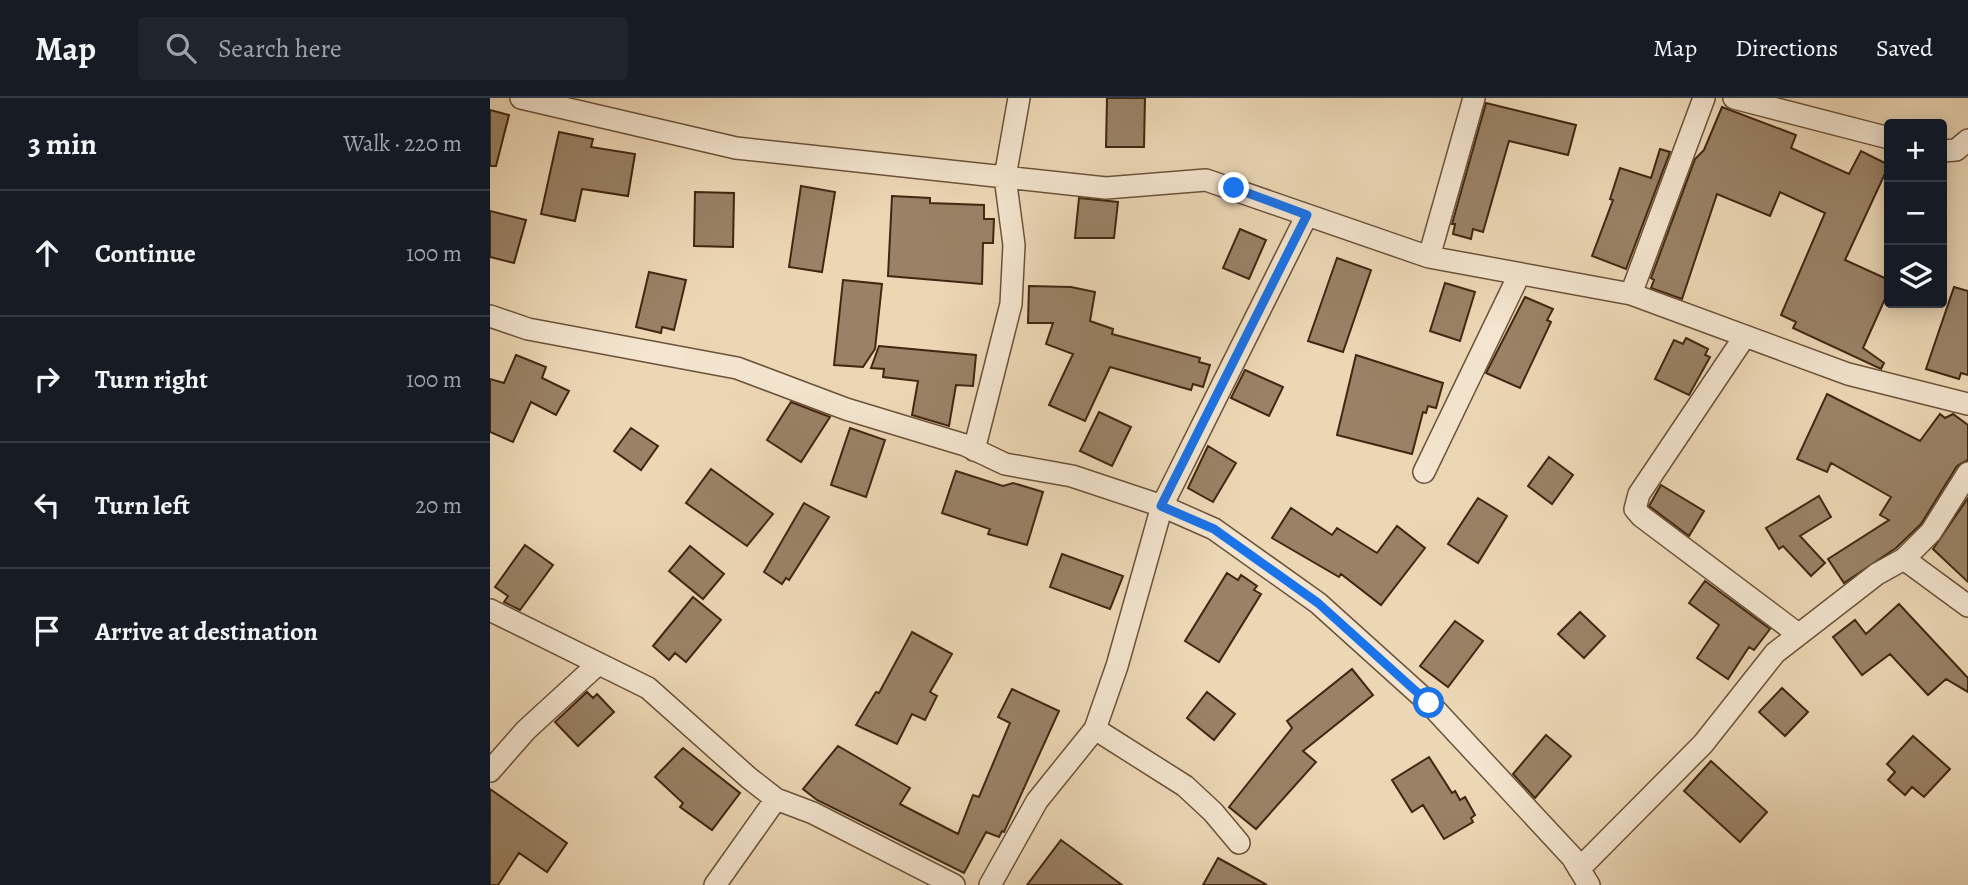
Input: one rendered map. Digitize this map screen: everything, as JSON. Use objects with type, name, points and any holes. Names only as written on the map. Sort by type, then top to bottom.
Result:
[{"type":"street","points":[[521,98],[736,148],[1106,188],[1206,180],[1429,257],[1630,294],[1848,374],[1968,404]]},
{"type":"street","points":[[974,450],[1011,304],[1014,245],[1005,177],[1019,98]]},
{"type":"street","points":[[1429,257],[1474,98]]},
{"type":"street","points":[[1630,294],[1704,98]]},
{"type":"street","points":[[1734,98],[1884,137]]},
{"type":"street","points":[[1947,151],[1956,150],[1968,139]]},
{"type":"street","points":[[990,885],[1037,801],[1096,729],[1117,666],[1161,506],[1307,215]]},
{"type":"street","points":[[1424,472],[1518,275]]},
{"type":"street","points":[[490,316],[528,329],[737,368],[845,409],[921,430],[1005,464],[1072,476],[1161,506],[1214,529],[1318,603],[1429,703],[1572,857],[1584,877],[1703,744],[1776,653],[1877,574],[1904,559],[1931,532],[1968,473]]},
{"type":"street","points":[[1745,336],[1639,494],[1635,509],[1798,634]]},
{"type":"street","points":[[1904,559],[1968,606]]},
{"type":"street","points":[[490,610],[648,688],[776,799],[813,813],[954,885]]},
{"type":"street","points":[[490,771],[526,730],[597,665]]},
{"type":"street","points":[[1096,729],[1185,786],[1213,812],[1239,843]]},
{"type":"street","points":[[715,885],[776,799]]},
{"type":"building","points":[[1107,98],[1145,98],[1144,147],[1106,147]]},
{"type":"building","points":[[1486,103],[1576,125],[1568,155],[1509,141],[1483,232],[1473,229],[1471,239],[1453,234],[1455,224],[1452,224]]},
{"type":"building","points":[[1722,107],[1796,135],[1791,148],[1849,174],[1861,151],[1884,162],[1884,176],[1845,260],[1884,278],[1884,301],[1863,348],[1884,363],[1881,369],[1793,328],[1796,322],[1781,315],[1825,213],[1780,192],[1770,216],[1717,194],[1682,299],[1651,288],[1654,280],[1651,278],[1695,159],[1704,150]]},
{"type":"building","points":[[490,110],[509,115],[496,166],[490,166]]},
{"type":"building","points":[[559,132],[593,139],[591,147],[635,154],[628,196],[582,189],[575,221],[541,214]]},
{"type":"building","points":[[1660,149],[1670,152],[1626,269],[1592,256],[1613,200],[1610,199],[1620,168],[1651,178]]},
{"type":"building","points":[[801,186],[835,192],[822,272],[789,267]]},
{"type":"building","points":[[695,192],[734,193],[733,247],[694,246]]},
{"type":"building","points":[[892,196],[930,198],[930,203],[984,205],[984,219],[994,219],[993,243],[983,243],[982,284],[888,276]]},
{"type":"building","points":[[1079,198],[1118,202],[1114,238],[1075,238]]},
{"type":"building","points":[[490,211],[526,220],[514,263],[490,257]]},
{"type":"building","points":[[1240,229],[1266,240],[1249,279],[1223,268]]},
{"type":"building","points":[[1337,258],[1371,270],[1343,352],[1308,341]]},
{"type":"building","points":[[649,272],[686,280],[674,330],[662,327],[661,333],[636,327]]},
{"type":"building","points":[[843,280],[882,284],[875,349],[863,367],[834,365]]},
{"type":"building","points":[[1445,283],[1475,292],[1460,341],[1430,331]]},
{"type":"building","points":[[1029,286],[1071,287],[1095,292],[1090,321],[1113,329],[1112,334],[1200,358],[1199,362],[1210,365],[1203,387],[1193,384],[1191,390],[1110,367],[1085,421],[1049,405],[1073,354],[1046,344],[1053,323],[1028,323]]},
{"type":"building","points":[[1954,287],[1968,291],[1968,375],[1961,373],[1959,379],[1926,369]]},
{"type":"building","points":[[1525,297],[1553,309],[1547,320],[1551,322],[1520,388],[1486,373]]},
{"type":"building","points":[[1686,338],[1708,349],[1705,355],[1710,357],[1689,395],[1655,379],[1674,340],[1683,344]]},
{"type":"building","points":[[879,346],[976,355],[973,386],[956,385],[949,426],[912,415],[918,381],[883,377],[884,369],[871,368]]},
{"type":"building","points":[[516,355],[546,367],[542,378],[569,391],[556,415],[531,402],[513,442],[490,432],[490,379],[504,383]]},
{"type":"building","points":[[1356,355],[1443,383],[1436,408],[1428,406],[1426,413],[1423,412],[1412,454],[1337,435]]},
{"type":"building","points":[[1245,370],[1283,387],[1269,416],[1231,398]]},
{"type":"building","points":[[1827,394],[1920,441],[1940,414],[1945,418],[1953,414],[1968,425],[1968,460],[1957,466],[1921,524],[1896,548],[1844,583],[1828,559],[1889,520],[1880,515],[1891,497],[1831,463],[1827,472],[1797,459]]},
{"type":"building","points":[[791,402],[830,417],[801,462],[767,440]]},
{"type":"building","points":[[1099,412],[1131,427],[1112,466],[1080,451]]},
{"type":"building","points":[[631,428],[658,446],[641,470],[614,451]]},
{"type":"building","points":[[850,428],[885,440],[866,497],[831,485]]},
{"type":"building","points":[[1208,446],[1236,463],[1213,502],[1188,488]]},
{"type":"building","points":[[1549,457],[1573,475],[1552,504],[1528,486]]},
{"type":"building","points":[[711,469],[773,514],[747,546],[686,503]]},
{"type":"building","points":[[956,471],[1003,486],[1013,483],[1043,492],[1027,545],[988,534],[990,529],[942,513]]},
{"type":"building","points":[[1661,485],[1704,511],[1689,536],[1649,506]]},
{"type":"building","points":[[1819,496],[1831,517],[1800,536],[1825,563],[1811,576],[1783,546],[1779,549],[1766,528]]},
{"type":"building","points":[[1478,498],[1507,516],[1478,563],[1448,544]]},
{"type":"building","points":[[1968,498],[1968,582],[1933,549]]},
{"type":"building","points":[[804,503],[829,517],[789,580],[786,578],[782,584],[764,572]]},
{"type":"building","points":[[1291,508],[1332,535],[1337,528],[1377,553],[1397,526],[1425,548],[1381,605],[1341,574],[1339,577],[1272,538]]},
{"type":"building","points":[[525,545],[553,565],[520,610],[504,602],[508,596],[495,587]]},
{"type":"building","points":[[690,546],[724,574],[703,599],[669,571]]},
{"type":"building","points":[[1062,554],[1123,576],[1110,609],[1050,587]]},
{"type":"building","points":[[1227,573],[1238,580],[1241,575],[1257,586],[1254,590],[1261,594],[1219,662],[1185,641]]},
{"type":"building","points":[[1705,581],[1770,629],[1754,650],[1749,647],[1728,679],[1697,658],[1719,625],[1689,603]]},
{"type":"building","points":[[693,597],[721,620],[686,662],[675,653],[669,660],[653,646]]},
{"type":"building","points":[[1899,604],[1968,678],[1968,692],[1946,679],[1928,695],[1890,654],[1862,675],[1833,637],[1855,620],[1866,634]]},
{"type":"building","points":[[1580,612],[1605,636],[1584,658],[1558,634]]},
{"type":"building","points":[[1455,621],[1483,641],[1448,687],[1420,666]]},
{"type":"building","points":[[912,632],[952,654],[930,692],[937,696],[925,720],[912,714],[897,744],[856,725],[876,692],[879,693]]},
{"type":"building","points":[[1352,669],[1373,695],[1303,751],[1316,762],[1256,829],[1229,807],[1292,728],[1287,721]]},
{"type":"building","points":[[1782,688],[1808,712],[1785,736],[1759,712]]},
{"type":"building","points":[[1012,689],[1059,711],[1004,832],[1002,831],[999,837],[986,832],[964,873],[817,800],[803,789],[838,746],[910,788],[900,804],[958,834],[973,795],[979,797],[1010,723],[998,717]]},
{"type":"building","points":[[587,692],[593,698],[597,694],[614,712],[578,746],[555,722]]},
{"type":"building","points":[[1207,692],[1235,714],[1214,740],[1187,718]]},
{"type":"building","points":[[1546,735],[1571,756],[1535,798],[1513,774]]},
{"type":"building","points":[[1913,736],[1950,769],[1924,797],[1912,787],[1905,795],[1888,780],[1895,772],[1887,764]]},
{"type":"building","points":[[683,748],[740,793],[712,830],[680,807],[683,803],[655,777]]},
{"type":"building","points":[[1429,757],[1452,793],[1455,791],[1460,800],[1465,797],[1475,815],[1471,818],[1473,822],[1444,839],[1423,805],[1412,812],[1392,780]]},
{"type":"building","points":[[1711,761],[1767,812],[1740,842],[1684,791]]},
{"type":"building","points":[[490,789],[567,843],[547,872],[519,853],[498,885],[490,885]]},
{"type":"building","points":[[1061,840],[1122,885],[1027,885]]},
{"type":"building","points":[[1218,858],[1267,885],[1203,885]]},
{"type":"route","points":[[1234,188],[1307,215],[1161,506],[1214,529],[1318,603],[1429,703]]}]
